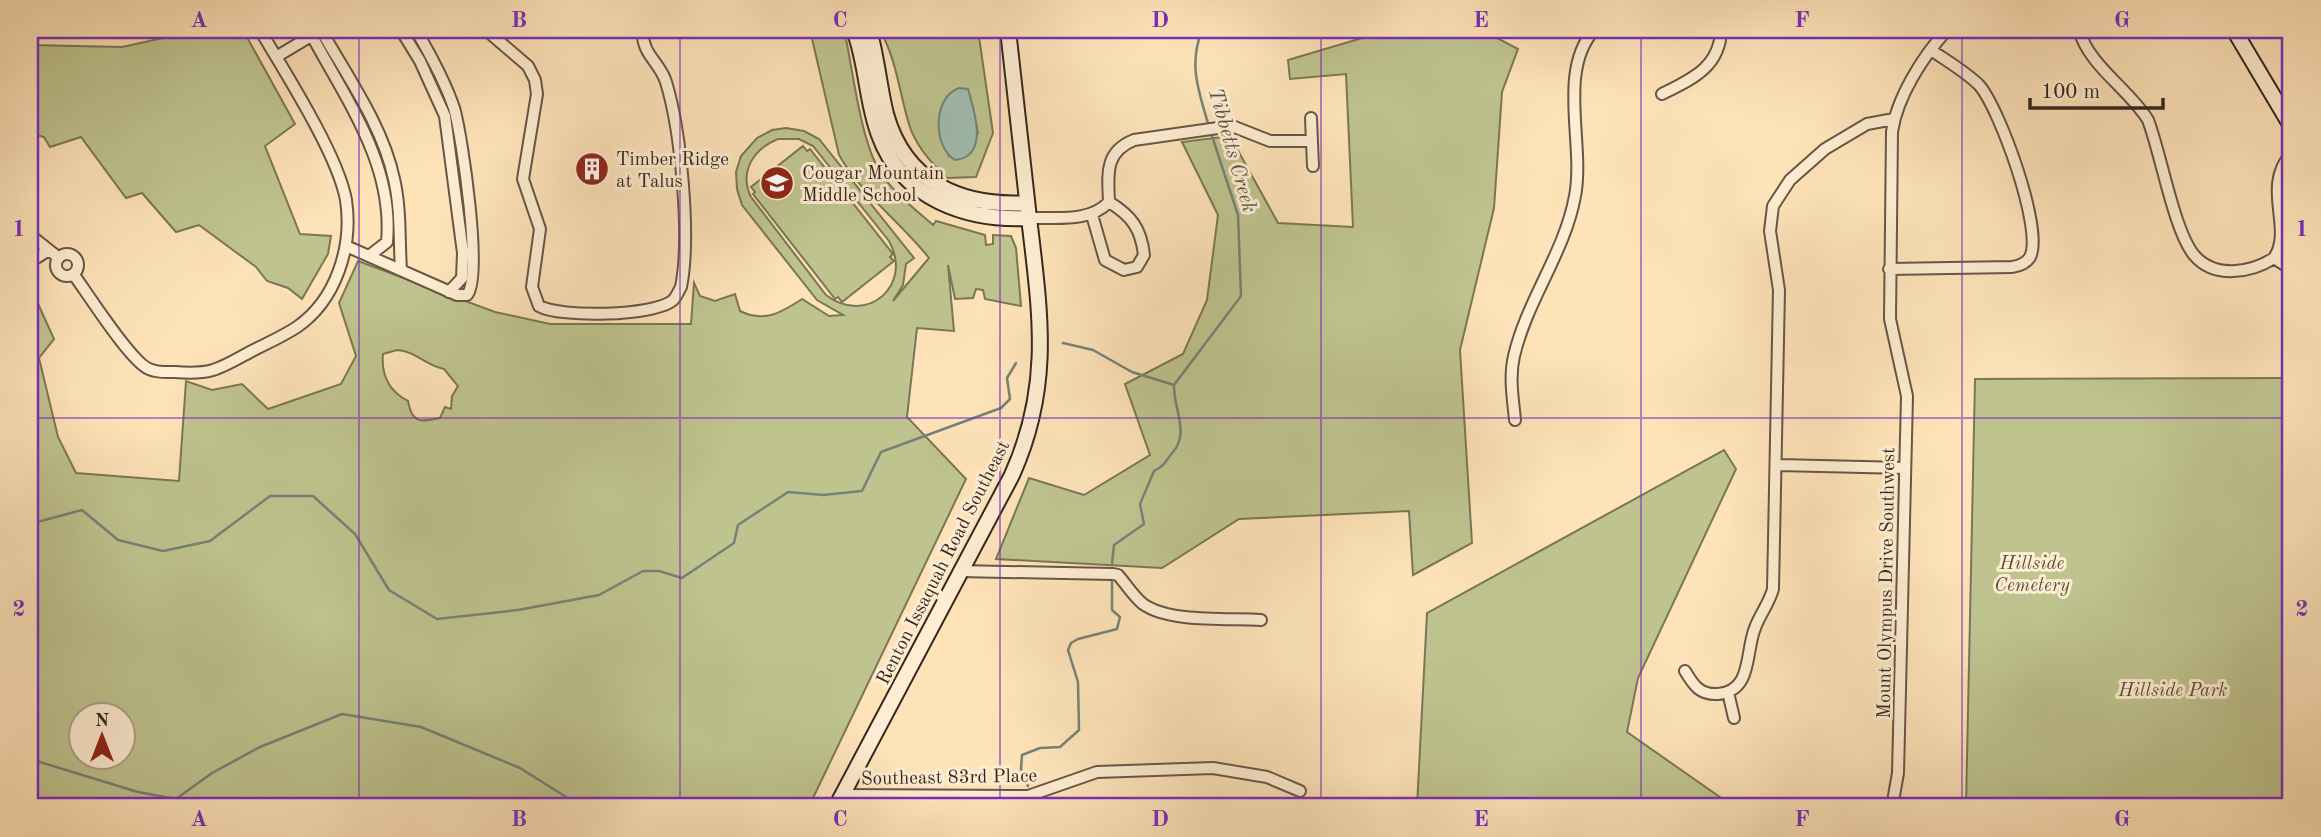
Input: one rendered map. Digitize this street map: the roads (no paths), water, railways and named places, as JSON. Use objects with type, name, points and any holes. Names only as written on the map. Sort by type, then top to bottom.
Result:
[{"type":"main road","points":[[854,30],[862,50],[879,136],[890,158],[905,177],[932,198],[965,213],[992,219],[1028,211]]},
{"type":"main road","points":[[869,30],[890,125],[915,166],[943,189],[968,200],[1028,211]]},
{"type":"main road","name":"Renton Issaquah Road Southeast","points":[[839,801],[1021,455],[1039,392],[1041,333],[1008,30]]},
{"type":"main road","points":[[2234,30],[2291,126]]},
{"type":"street","points":[[74,275],[137,361],[158,371],[200,374],[216,370],[295,328],[316,311],[336,278],[346,246],[347,221],[341,183],[261,30]]},
{"type":"street","points":[[401,30],[420,61],[445,116],[464,265],[460,282],[449,292]]},
{"type":"street","points":[[346,246],[449,292],[462,296],[471,290],[474,244],[454,108],[416,30]]},
{"type":"street","points":[[486,30],[528,66],[536,80],[537,94],[523,178],[540,229],[531,287],[535,300],[539,306],[556,312],[623,312],[671,302],[677,295],[682,279],[681,169],[666,82],[643,46],[643,30]]},
{"type":"street","points":[[1515,420],[1512,387],[1514,354],[1562,238],[1576,194],[1579,155],[1575,71],[1585,42],[1594,30]]},
{"type":"street","points":[[1662,94],[1707,69],[1720,48],[1721,30]]},
{"type":"street","points":[[1685,671],[1701,692],[1728,692],[1742,681],[1754,629],[1773,589],[1779,290],[1770,231],[1773,206],[1790,180],[1825,149],[1867,124],[1894,119],[1931,50],[1947,30]]},
{"type":"street","points":[[2079,30],[2090,52],[2140,107],[2148,120],[2185,239],[2196,258],[2216,268],[2241,272],[2274,258],[2280,241],[2278,182],[2281,167],[2291,154]]},
{"type":"street","points":[[276,57],[318,32]]},
{"type":"street","points":[[318,32],[372,149],[384,184],[387,242],[369,256]]},
{"type":"street","points":[[318,32],[377,132],[391,164],[396,186],[401,270]]},
{"type":"street","points":[[1889,269],[2012,267],[2025,263],[2031,254],[2033,235],[2024,186],[1989,101],[1979,85],[1931,50]]},
{"type":"street","points":[[1311,118],[1312,166]]},
{"type":"street","name":"Mount Olympus Drive Southwest","points":[[1892,807],[1898,773],[1907,396],[1890,318],[1894,119]]},
{"type":"street","points":[[1109,202],[1109,166],[1120,147],[1134,140],[1232,126],[1270,141],[1312,141]]},
{"type":"street","points":[[1028,211],[1092,215],[1109,202]]},
{"type":"street","points":[[1092,215],[1105,260],[1124,270],[1137,267],[1144,256],[1137,225],[1109,202]]},
{"type":"street","points":[[30,235],[59,258]]},
{"type":"street","points":[[30,262],[47,251]]},
{"type":"street","points":[[68,254],[76,259],[78,267],[74,275],[67,277],[59,273],[56,265],[59,258],[68,254]]},
{"type":"street","points":[[2274,258],[2291,270]]},
{"type":"street","points":[[1777,466],[1905,468]]},
{"type":"street","points":[[959,571],[1113,574],[1121,578],[1141,602],[1154,610],[1179,616],[1261,620]]},
{"type":"street","points":[[1728,692],[1734,718]]},
{"type":"street","name":"Southeast 83rd Place","points":[[839,801],[1028,796],[1097,772],[1213,768],[1267,777],[1300,791]]},
{"type":"waterway","name":"Tibbetts Creek","points":[[1202,30],[1195,67],[1209,127]]},
{"type":"waterway","name":"Tibbetts Creek","points":[[1112,563],[1114,545],[1144,524],[1140,504],[1154,471],[1163,465],[1178,445],[1181,428],[1174,385],[1241,296],[1238,215],[1211,133]]},
{"type":"waterway","points":[[1063,343],[1093,350],[1132,372],[1174,385]]},
{"type":"waterway","points":[[30,524],[82,510],[118,540],[163,551],[210,541],[270,496],[313,496],[355,534],[389,590],[437,619],[518,610],[599,595],[643,571],[659,571],[682,578],[734,543],[738,525],[788,492],[823,495],[862,491],[881,452],[1001,408],[1010,399],[1007,378],[1016,363]]},
{"type":"waterway","name":"Tibbetts Creek","points":[[1028,786],[1021,769],[1022,755],[1040,748],[1060,747],[1079,730],[1078,682],[1068,650],[1071,643],[1078,639],[1117,629],[1120,617],[1112,610],[1112,581]]},
{"type":"waterway","points":[[30,759],[138,792],[176,799],[212,773],[260,747],[342,714],[421,727],[520,768],[582,807]]},
{"type":"waterway","name":"Tibbetts Creek","points":[[1032,802],[1032,807]]},
{"type":"place","name":"Timber Ridge at Talus","points":[[592,169]]},
{"type":"place","name":"Cougar Mountain Middle School","points":[[777,183]]},
{"type":"park label","name":"Hillside Cemetery","points":[[2032,573]]},
{"type":"park label","name":"Hillside Park","points":[[2173,689]]}]
